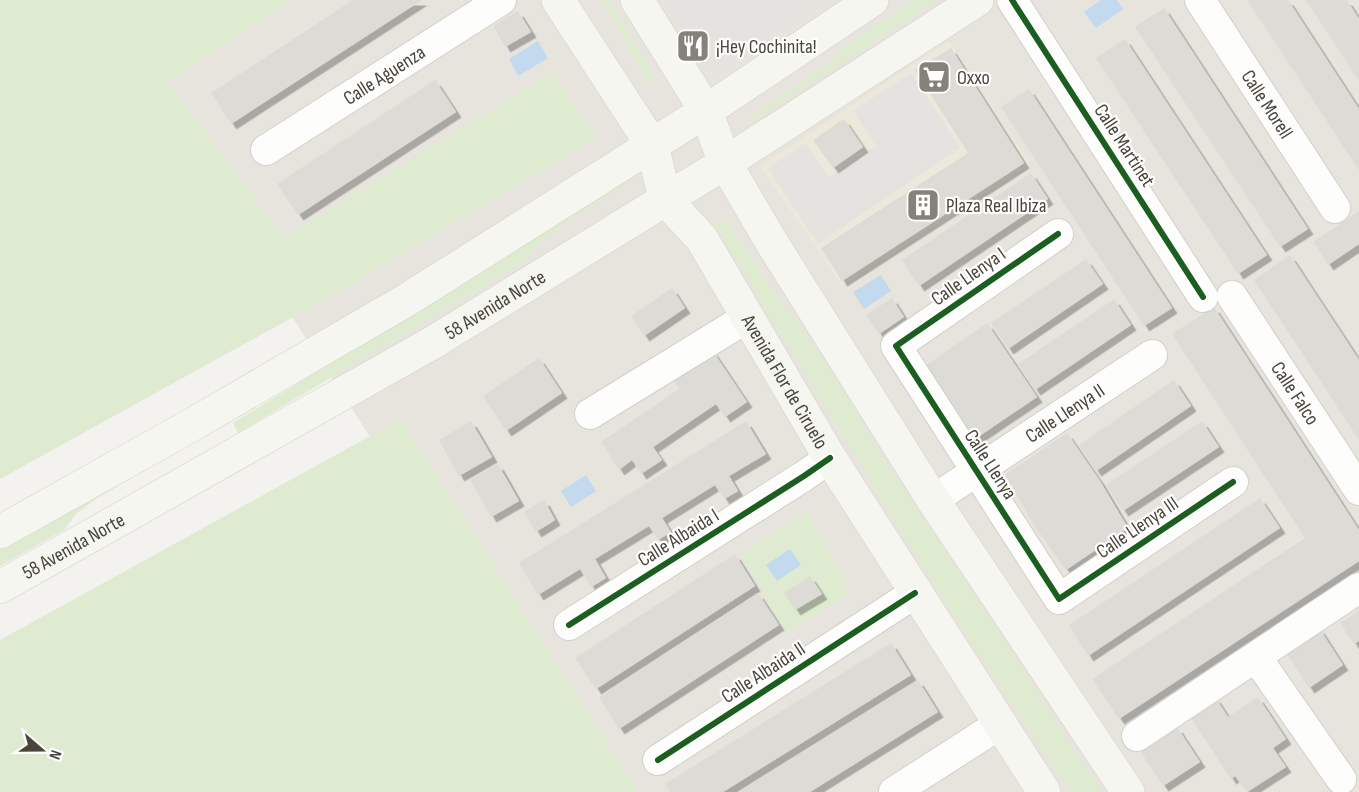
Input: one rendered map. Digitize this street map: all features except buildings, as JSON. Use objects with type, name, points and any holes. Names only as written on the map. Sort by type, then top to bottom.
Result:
[{"type":"main road","points":[[558,0],[652,145],[665,200]]},
{"type":"main road","points":[[637,0],[706,111],[725,163],[772,243],[933,500],[1128,792]]},
{"type":"main road","points":[[0,532],[188,427],[405,301],[706,111],[872,0]]},
{"type":"main road","name":"58 Avenida Norte","points":[[0,587],[432,342],[725,163],[977,0]]},
{"type":"main road","name":"Avenida Flor de Ciruelo","points":[[665,200],[702,239],[748,318],[817,467],[915,593],[987,733],[1044,792]]},
{"type":"main road","points":[[188,427],[212,468]]},
{"type":"street","name":"Calle Aguenza","points":[[266,150],[501,0]]},
{"type":"street","name":"Calle Morell","points":[[1200,0],[1335,208]]},
{"type":"street","name":"Calle Martinet","points":[[1016,6],[1203,297]]},
{"type":"street","name":"Calle Llenya I","points":[[896,346],[1058,234]]},
{"type":"street","name":"Calle Falco","points":[[1232,296],[1359,490]]},
{"type":"street","points":[[590,414],[748,318]]},
{"type":"street","name":"Calle Llenya","points":[[896,346],[969,477],[1059,599]]},
{"type":"street","name":"Calle Llenya II","points":[[933,500],[1152,355]]},
{"type":"street","name":"Calle Albaida I","points":[[569,625],[817,467]]},
{"type":"street","name":"Calle Llenya III","points":[[1059,599],[1233,482]]},
{"type":"street","points":[[1137,736],[1359,588]]},
{"type":"street","name":"Calle Albaida II","points":[[658,760],[915,593]]},
{"type":"street","points":[[1256,657],[1341,780]]},
{"type":"street","points":[[894,792],[931,782],[987,733]]},
{"type":"shaded area","points":[[86,0],[1359,0],[1359,792],[601,792]]},
{"type":"shaded area","points":[[664,0],[827,0],[714,75]]},
{"type":"shaded area","points":[[949,41],[1030,164],[842,286],[760,166]]},
{"type":"shaded area","points":[[911,73],[960,148],[818,244],[768,168],[806,143],[829,177],[876,146],[853,111]]},
{"type":"green space","points":[[0,0],[292,0],[168,82],[284,238],[552,73],[597,138],[333,295],[0,479]]},
{"type":"green space","points":[[602,0],[609,0],[652,71],[652,92]]},
{"type":"green space","points":[[914,0],[938,0],[752,121],[748,118],[831,61],[842,48]]},
{"type":"green space","points":[[622,181],[623,185],[542,240],[523,263],[238,433],[233,423]]},
{"type":"green space","points":[[717,218],[727,221],[780,301],[802,326],[895,475],[1102,792],[1071,792],[933,583],[715,226]]},
{"type":"green space","points":[[401,419],[638,792],[0,792],[0,640]]},
{"type":"green space","points":[[172,454],[97,498],[75,515],[64,530],[0,566],[0,547]]},
{"type":"green space","points":[[808,512],[851,592],[786,633],[741,554]]},
{"type":"water","points":[[1101,0],[1117,0],[1123,9],[1096,28],[1084,12]]},
{"type":"water","points":[[538,41],[548,58],[518,76],[509,59]]},
{"type":"water","points":[[881,275],[891,291],[864,309],[853,292]]},
{"type":"water","points":[[586,475],[596,491],[571,507],[561,491]]},
{"type":"water","points":[[790,549],[801,565],[777,581],[766,565]]},
{"type":"cycle path","points":[[1012,0],[1203,297]]},
{"type":"cycle path","points":[[1058,234],[896,346],[1059,599],[1233,482]]},
{"type":"cycle path","points":[[569,625],[830,458]]},
{"type":"cycle path","points":[[658,760],[915,593]]},
{"type":"place","name":"¡Hey Cochinita!","points":[[693,46]]},
{"type":"place","name":"Oxxo","points":[[934,77]]},
{"type":"place","name":"Plaza Real Ibiza","points":[[923,205]]}]
